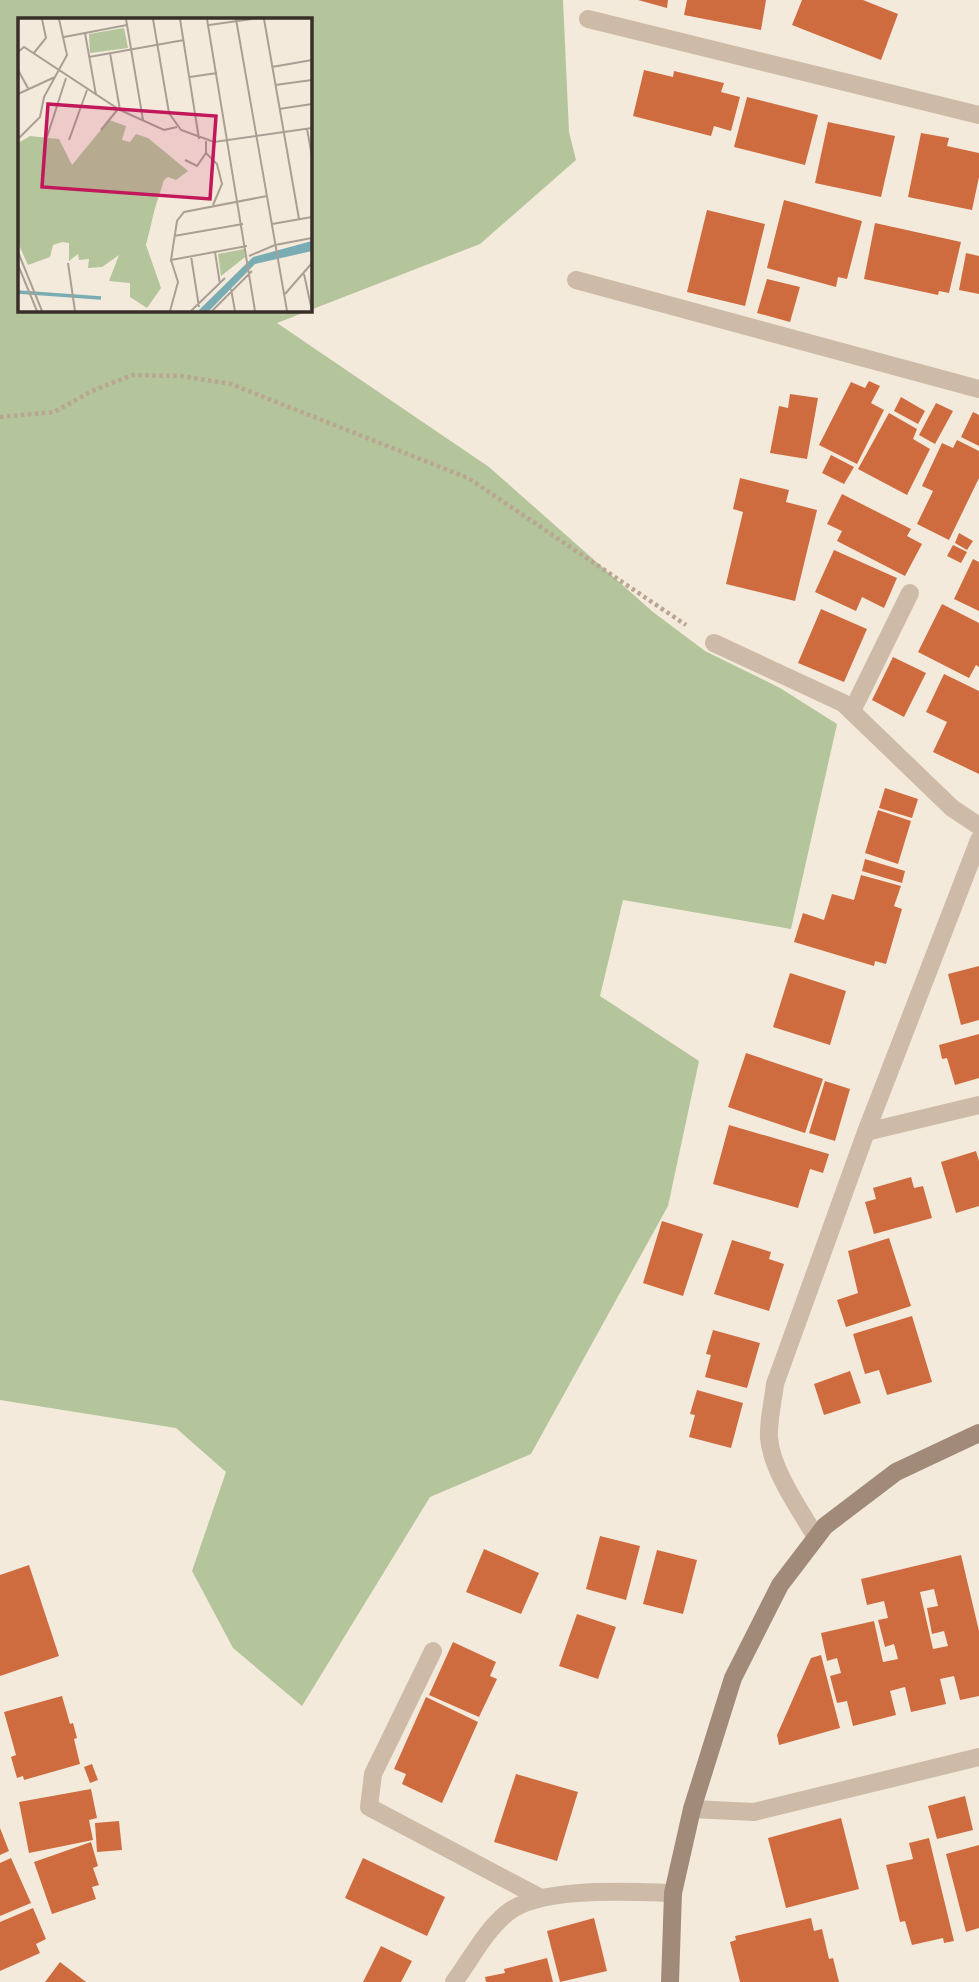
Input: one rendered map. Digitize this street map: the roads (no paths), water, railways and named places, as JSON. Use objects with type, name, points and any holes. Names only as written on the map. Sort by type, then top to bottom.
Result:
[{"type":"street","points":[[588,19],[979,115]]},
{"type":"street","points":[[576,280],[979,389]]},
{"type":"street","points":[[852,711],[910,593]]},
{"type":"street","points":[[714,643],[843,703],[952,808],[979,826]]},
{"type":"street","points":[[816,1537],[788,1490],[772,1455],[769,1425],[775,1384],[866,1132],[977,846]]},
{"type":"street","points":[[866,1132],[979,1105]]},
{"type":"street","points":[[670,1982],[673,1893],[692,1809],[733,1678],[780,1585],[825,1526],[896,1472],[979,1433]]},
{"type":"street","points":[[433,1651],[373,1774],[369,1807],[539,1898]]},
{"type":"street","points":[[692,1809],[754,1812],[979,1757]]},
{"type":"street","points":[[454,1982],[490,1929],[509,1911],[539,1898],[618,1891],[673,1893]]}]
